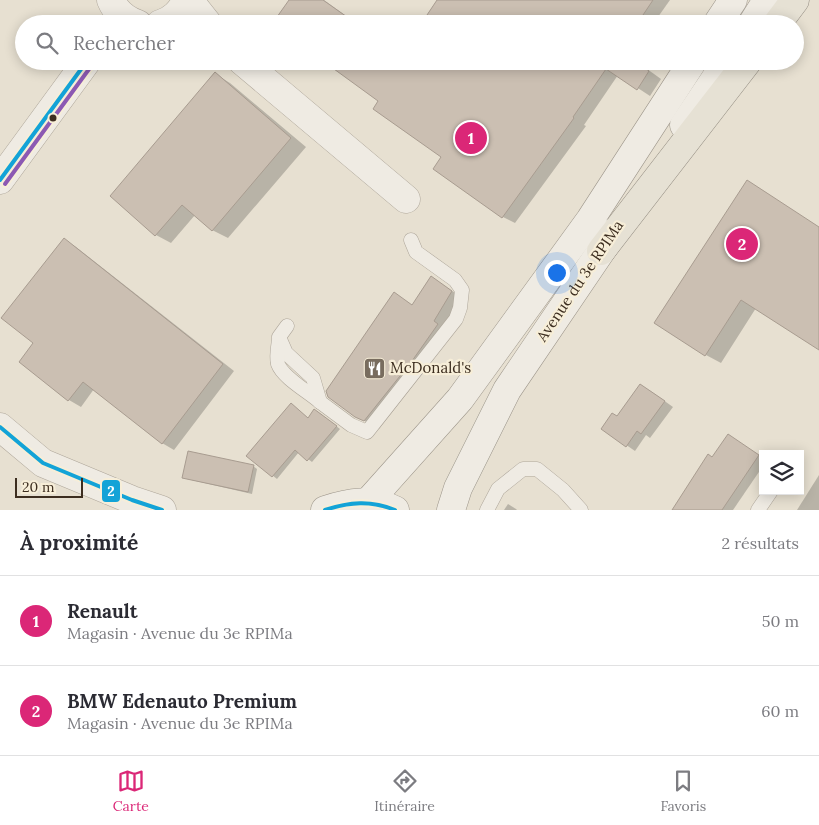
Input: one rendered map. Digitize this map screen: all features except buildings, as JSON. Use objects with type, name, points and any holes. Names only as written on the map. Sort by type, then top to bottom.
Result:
[{"type":"main road","points":[[176,15],[188,0],[200,15]]},
{"type":"main road","points":[[717,15],[726,0]]},
{"type":"main road","points":[[723,15],[732,0]]},
{"type":"main road","points":[[758,15],[768,0]]},
{"type":"main road","points":[[783,15],[795,0]]},
{"type":"main road","points":[[0,180],[80,70]]},
{"type":"main road","points":[[253,70],[406,199]]},
{"type":"main road","name":"Avenue du 3e RPIMa","points":[[368,502],[460,399],[590,220],[687,70]]},
{"type":"main road","name":"Avenue du 3e RPIMa","points":[[451,510],[458,488],[508,390],[721,70]]},
{"type":"main road","points":[[601,251],[741,70]]},
{"type":"main road","points":[[0,427],[43,463],[130,505],[162,510]]},
{"type":"main road","points":[[325,510],[344,503],[368,502],[386,505],[395,510]]},
{"type":"lane","points":[[283,332],[286,353],[313,378],[320,402],[352,426],[367,432],[456,319],[460,308],[462,290],[455,280],[416,252],[411,240]]},
{"type":"lane","points":[[487,510],[498,489],[523,469],[536,469],[563,490],[581,510]]},
{"type":"lane","points":[[758,510],[768,495]]},
{"type":"transit line","name":"2","points":[[0,180],[80,70]]},
{"type":"transit line","points":[[5,184],[88,70]]},
{"type":"transit line","name":"2","points":[[0,427],[43,463],[132,500],[162,510]]},
{"type":"transit line","name":"2","points":[[325,510],[360,503],[369,503],[395,510]]},
{"type":"place","name":"Renault","points":[[471,138]]},
{"type":"place","name":"BMW Edenauto Premium","points":[[742,244]]},
{"type":"place","name":"McDonald's","points":[[374,368]]}]
